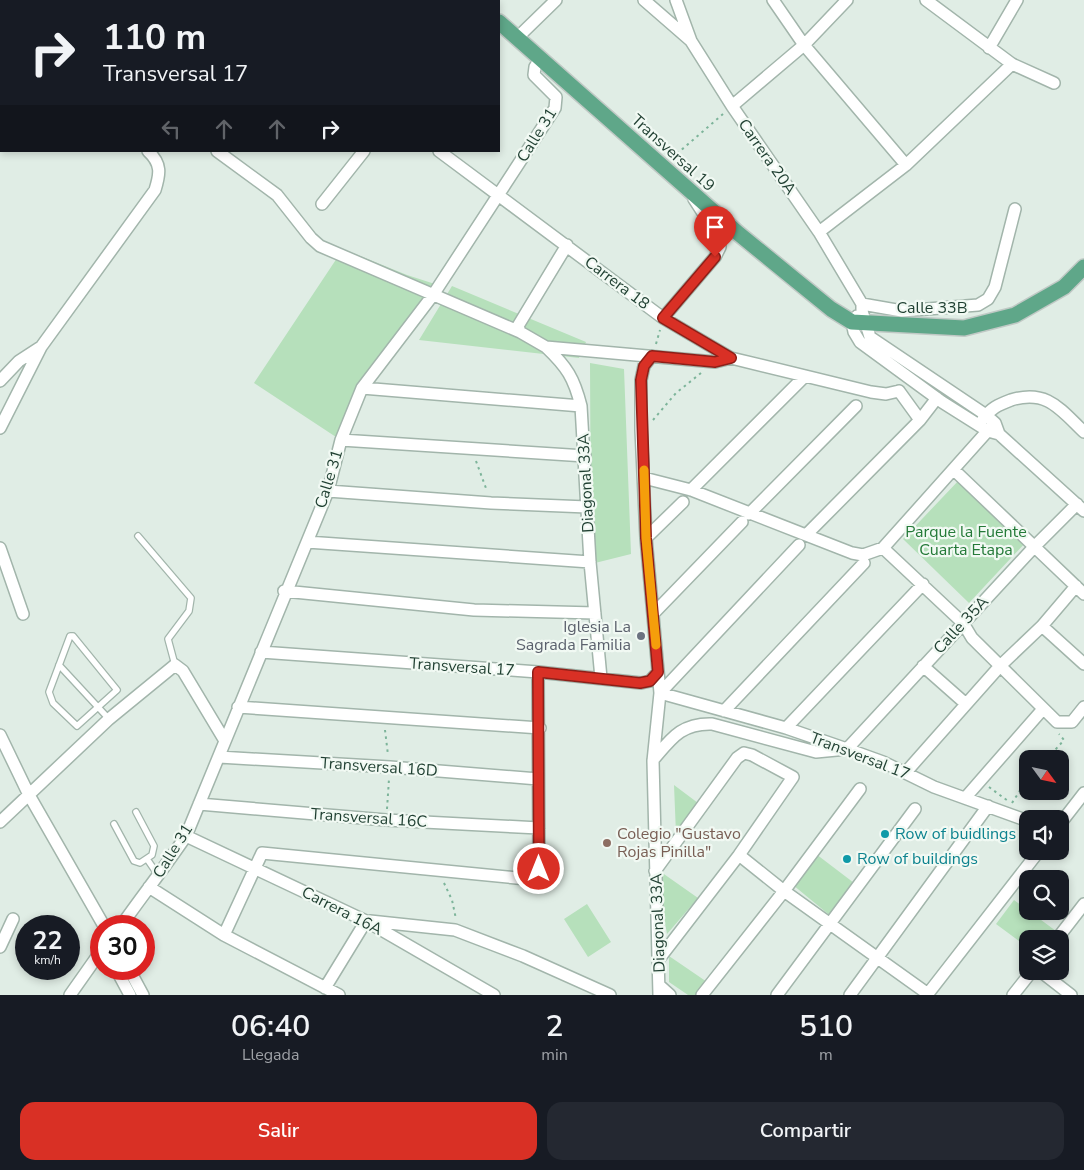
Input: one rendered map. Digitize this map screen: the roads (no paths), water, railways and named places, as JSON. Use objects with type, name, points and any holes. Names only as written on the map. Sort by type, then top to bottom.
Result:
[{"type":"main road","name":"Transversal 19","points":[[500,23],[689,191],[831,309],[861,315]]},
{"type":"main road","name":"Calle 33B","points":[[861,315],[964,328],[1014,315],[1064,287],[1084,267]]},
{"type":"street","points":[[517,38],[556,0]]},
{"type":"street","points":[[644,0],[691,41]]},
{"type":"street","name":"Carrera 20A","points":[[676,0],[691,41],[732,106],[819,232],[861,315]]},
{"type":"street","points":[[773,0],[804,45],[906,165]]},
{"type":"street","points":[[732,106],[804,45],[846,0]]},
{"type":"street","points":[[926,0],[1012,64],[1054,83]]},
{"type":"street","points":[[989,48],[1018,0]]},
{"type":"street","name":"Calle 31","points":[[129,915],[159,876],[186,836],[284,591],[307,542],[328,490],[341,440],[362,388],[433,295],[557,103],[556,97],[534,75],[535,67],[540,59]]},
{"type":"street","points":[[819,232],[906,165],[1012,64]]},
{"type":"street","points":[[0,428],[41,347],[156,190],[160,170],[154,157],[149,152]]},
{"type":"street","points":[[218,152],[277,195],[311,238],[320,246],[433,295],[519,329],[546,347],[715,362],[731,358]]},
{"type":"street","points":[[322,204],[363,152]]},
{"type":"street","name":"Carrera 18","points":[[440,152],[663,318],[731,358],[871,392],[886,394],[899,391]]},
{"type":"street","points":[[663,318],[715,257],[720,247],[718,236],[689,191]]},
{"type":"street","points":[[861,315],[978,305],[988,299],[996,287],[1015,209]]},
{"type":"street","points":[[519,329],[567,245]]},
{"type":"street","points":[[861,315],[854,332],[860,342],[937,398],[989,426]]},
{"type":"street","points":[[861,315],[870,337],[989,426],[1080,508]]},
{"type":"street","points":[[0,381],[19,361],[41,347]]},
{"type":"street","name":"Diagonal 33A","points":[[546,347],[564,364],[576,383],[581,406],[590,562],[601,678]]},
{"type":"street","name":"Diagonal 33A","points":[[652,356],[644,366],[641,380],[641,430],[646,538],[660,693],[653,761],[659,990]]},
{"type":"street","points":[[691,490],[805,376]]},
{"type":"street","points":[[908,378],[899,391],[920,420]]},
{"type":"street","points":[[362,388],[581,406]]},
{"type":"street","points":[[644,478],[691,490],[746,518],[807,534],[852,553],[863,555],[883,548],[954,470],[989,426],[998,405],[1024,396],[1040,396],[1055,405],[1084,432]]},
{"type":"street","points":[[807,534],[920,420],[937,398]]},
{"type":"street","points":[[653,614],[856,406]]},
{"type":"street","points":[[341,440],[585,456]]},
{"type":"street","points":[[906,772],[1000,666],[1080,590],[954,470]]},
{"type":"street","points":[[328,490],[491,503],[587,507]]},
{"type":"street","points":[[646,538],[682,502]]},
{"type":"street","name":"Calle 35A","points":[[847,749],[1035,546],[1080,508]]},
{"type":"street","points":[[307,542],[590,562]]},
{"type":"street","points":[[660,693],[798,545]]},
{"type":"street","points":[[0,548],[23,614]]},
{"type":"street","points":[[883,548],[963,623],[972,638],[1057,722],[1066,724],[1072,722],[1084,707]]},
{"type":"street","points":[[724,711],[864,563]]},
{"type":"street","points":[[786,728],[922,584]]},
{"type":"street","points":[[284,591],[474,610],[595,613]]},
{"type":"street","points":[[1042,626],[1084,664]]},
{"type":"street","name":"Transversal 17","points":[[261,652],[538,672],[640,683],[650,681],[658,672]]},
{"type":"street","points":[[0,822],[109,719],[177,666],[224,741]]},
{"type":"street","points":[[923,666],[966,704]]},
{"type":"street","points":[[224,935],[262,853],[527,879],[536,876],[539,869],[538,779],[540,728],[538,672]]},
{"type":"street","name":"Transversal 17","points":[[660,693],[786,728],[847,749],[906,772],[934,787],[1019,817]]},
{"type":"street","points":[[238,707],[540,728]]},
{"type":"street","points":[[966,797],[1043,709]]},
{"type":"street","points":[[653,761],[684,728],[698,723],[712,724],[816,752],[847,749]]},
{"type":"street","points":[[0,735],[29,795],[97,915]]},
{"type":"street","points":[[655,871],[738,758],[744,753],[752,755],[793,778],[739,855],[659,959]]},
{"type":"street","name":"Transversal 16D","points":[[219,757],[390,767],[538,779]]},
{"type":"street","points":[[702,995],[784,891],[860,788]]},
{"type":"street","points":[[1069,812],[1084,792]]},
{"type":"street","name":"Transversal 16C","points":[[199,804],[386,820],[539,828]]},
{"type":"street","points":[[850,995],[988,806]]},
{"type":"street","points":[[777,995],[832,924],[915,809]]},
{"type":"street","name":"Carrera 16A","points":[[186,836],[366,921],[492,994]]},
{"type":"street","points":[[739,855],[784,891],[879,957],[928,995],[1032,860]]},
{"type":"street","points":[[149,887],[224,935],[339,995]]},
{"type":"street","points":[[1064,930],[1084,904]]},
{"type":"street","points":[[0,947],[13,919]]},
{"type":"street","points":[[325,988],[366,921],[455,930],[523,956],[610,995]]},
{"type":"street","points":[[70,995],[90,967]]},
{"type":"street","points":[[122,980],[130,995]]},
{"type":"street","points":[[134,980],[142,995]]},
{"type":"street","points":[[1013,995],[1025,980]]},
{"type":"street","points":[[1052,980],[1071,995]]},
{"type":"street","points":[[659,990],[670,995]]},
{"type":"lane","points":[[138,536],[191,598],[189,611],[168,639],[177,666]]},
{"type":"lane","points":[[73,636],[117,690],[99,708],[77,726],[53,703],[49,692],[68,638],[73,636]]},
{"type":"lane","points":[[59,666],[109,719]]},
{"type":"lane","points":[[114,824],[134,861],[140,863],[152,855],[154,846],[136,812]]},
{"type":"lane","points":[[146,859],[159,876]]},
{"type":"place","name":"Iglesia La Sagrada Familia","points":[[641,636]]},
{"type":"place","name":"Row of buidlings","points":[[885,834]]},
{"type":"place","name":"Colegio \"Gustavo Rojas Pinilla\"","points":[[607,843]]},
{"type":"place","name":"Row of buildings","points":[[847,859]]},
{"type":"park label","name":"Parque la Fuente Cuarta Etapa","points":[[966,541]]}]
